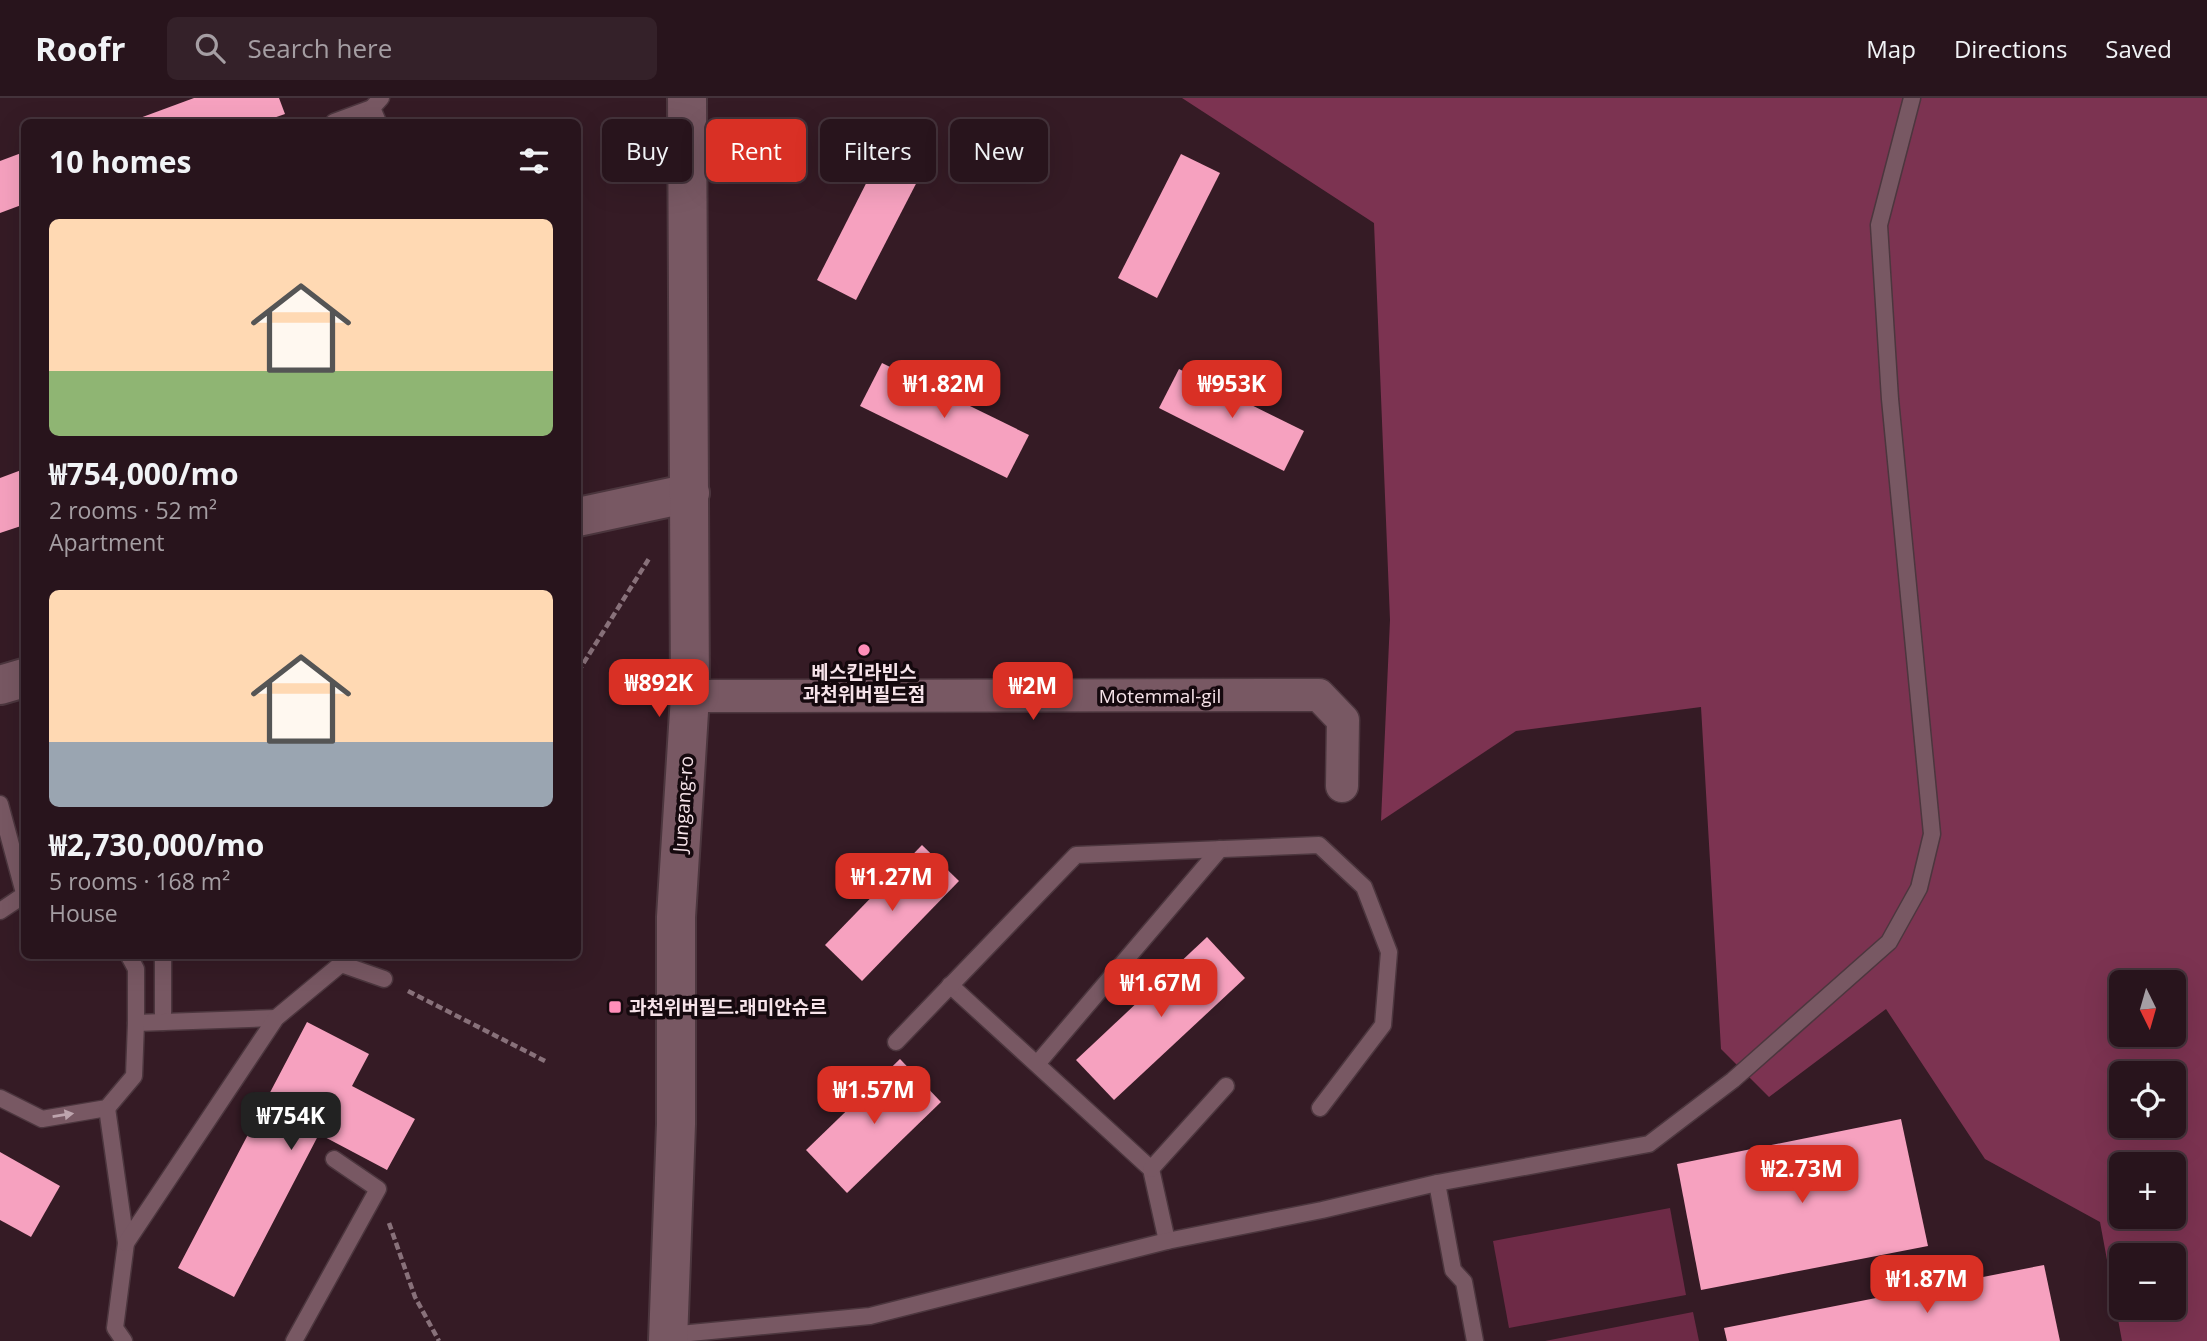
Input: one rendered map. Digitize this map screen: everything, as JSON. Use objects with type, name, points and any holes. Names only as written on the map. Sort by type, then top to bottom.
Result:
[{"type":"street","name":"Jungang-ro","points":[[668,1338],[676,1124],[676,917],[690,696],[687,98]]},
{"type":"street","points":[[581,516],[690,493]]},
{"type":"street","points":[[0,685],[21,679]]},
{"type":"street","name":"Motemmal-gil","points":[[690,696],[1319,695],[1343,720],[1342,786]]},
{"type":"lane","points":[[668,1338],[870,1317],[1167,1241],[1322,1210],[1437,1183],[1649,1144],[1733,1080],[1889,942],[1919,888],[1932,834],[1890,399],[1879,225],[1912,98]]},
{"type":"lane","points":[[344,119],[377,109]]},
{"type":"lane","points":[[0,803],[21,883]]},
{"type":"lane","points":[[896,1042],[1076,855],[1320,845],[1364,887],[1389,952],[1383,1025],[1320,1108]]},
{"type":"lane","points":[[1037,1064],[1220,849]]},
{"type":"lane","points":[[0,911],[21,896]]},
{"type":"lane","points":[[0,1098],[41,1119],[107,1108],[134,1076],[136,970],[130,959]]},
{"type":"lane","points":[[163,959],[163,1022]]},
{"type":"lane","points":[[126,1243],[276,1018],[341,964],[384,979]]},
{"type":"lane","points":[[950,985],[1151,1169],[1167,1241]]},
{"type":"lane","points":[[136,1023],[276,1018]]},
{"type":"lane","points":[[1151,1169],[1226,1086]]},
{"type":"lane","points":[[107,1108],[126,1243],[115,1328],[124,1341]]},
{"type":"lane","points":[[294,1341],[378,1189],[334,1159]]},
{"type":"lane","points":[[1437,1183],[1453,1270],[1464,1282],[1475,1341]]},
{"type":"path","points":[[581,667],[655,548]]},
{"type":"path","points":[[384,979],[545,1060]]},
{"type":"path","points":[[378,1189],[415,1297],[439,1341]]},
{"type":"shaded area","points":[[1182,98],[2207,98],[2207,1341],[2122,1341],[2118,1320],[2186,1320],[2186,1243],[2109,1243],[2109,1271],[2100,1222],[1985,1159],[1886,1009],[1769,1097],[1721,1049],[1701,707],[1516,731],[1381,821],[1390,620],[1374,223]]},
{"type":"shaded area","points":[[1670,1208],[1686,1295],[1509,1328],[1493,1241]]},
{"type":"shaded area","points":[[1693,1312],[1699,1341],[1545,1341]]},
{"type":"building","points":[[194,98],[279,98],[285,114],[271,119],[137,119]]},
{"type":"building","points":[[21,153],[21,205],[0,213],[0,161]]},
{"type":"building","points":[[1181,154],[1220,173],[1157,298],[1118,278]]},
{"type":"building","points":[[867,182],[917,182],[856,300],[817,280]]},
{"type":"building","points":[[882,363],[1029,435],[1007,478],[860,406]]},
{"type":"building","points":[[1179,369],[1304,431],[1284,471],[1159,408]]},
{"type":"building","points":[[21,470],[21,526],[0,533],[0,478]]},
{"type":"building","points":[[922,845],[959,881],[862,981],[825,945]]},
{"type":"building","points":[[1207,937],[1245,978],[1114,1100],[1076,1060]]},
{"type":"building","points":[[307,1022],[369,1054],[352,1086],[415,1119],[387,1170],[319,1134],[234,1297],[178,1268]]},
{"type":"building","points":[[900,1059],[941,1102],[847,1193],[806,1150]]},
{"type":"building","points":[[1901,1119],[1928,1246],[1701,1290],[1677,1164]]},
{"type":"building","points":[[0,1152],[60,1186],[31,1237],[0,1220]]},
{"type":"building","points":[[2044,1265],[2060,1341],[1727,1341],[1724,1328]]},
{"type":"place","name":"베스킨라빈스 과천위버필드점","points":[[864,650]]},
{"type":"place","name":"과천위버필드.래미안슈르","points":[[615,1007]]}]
